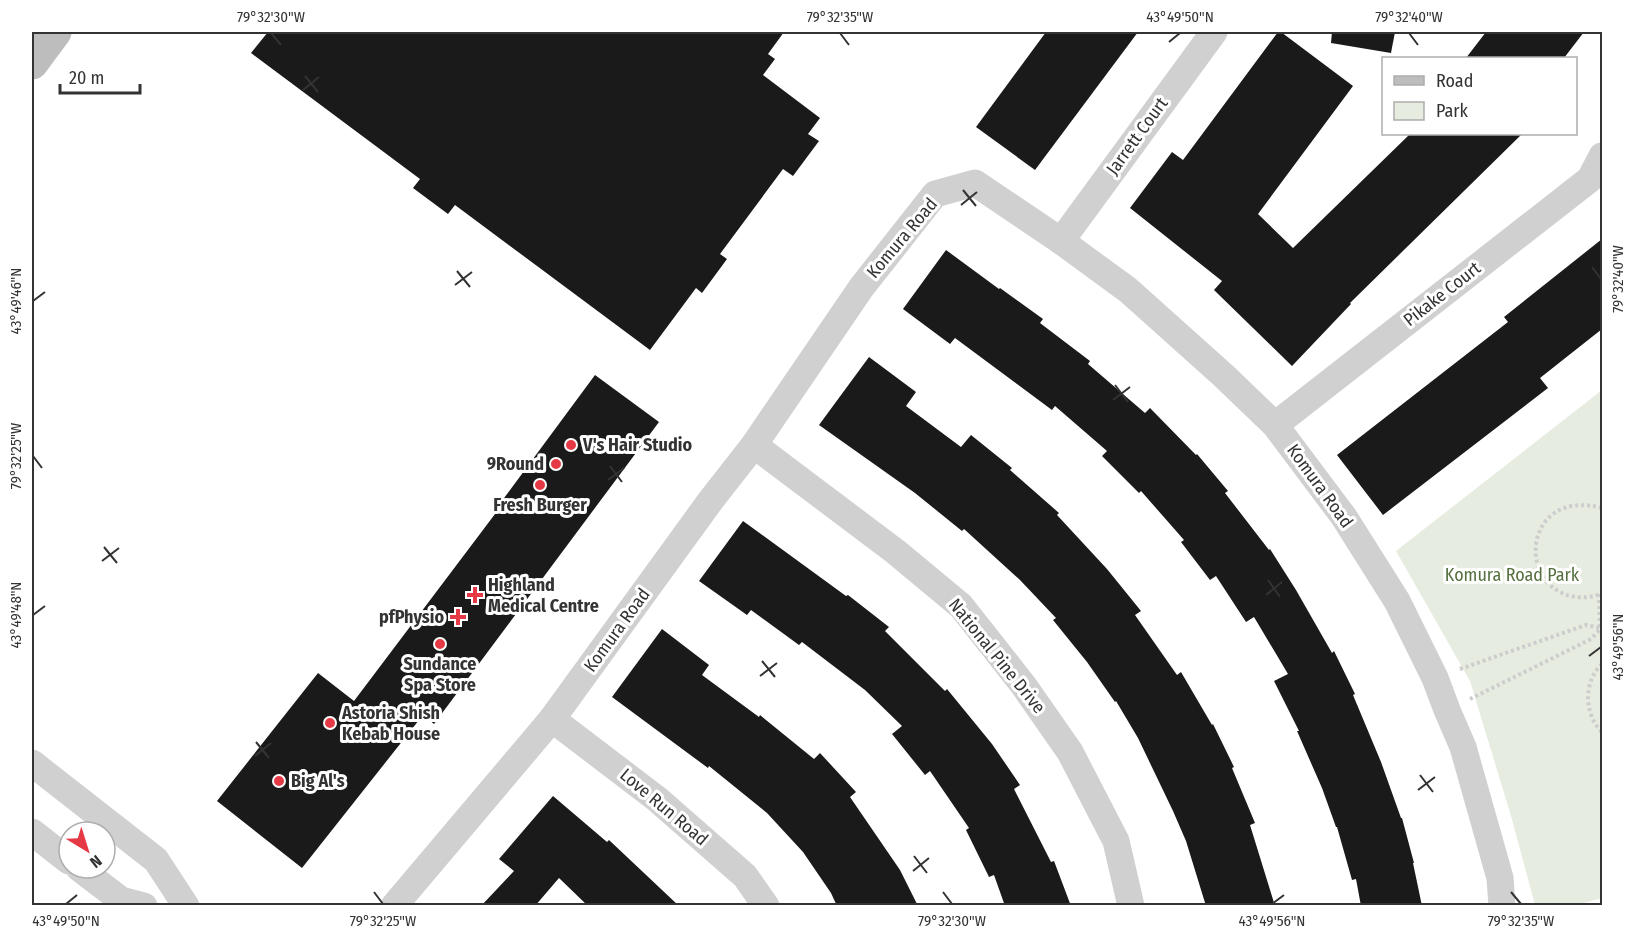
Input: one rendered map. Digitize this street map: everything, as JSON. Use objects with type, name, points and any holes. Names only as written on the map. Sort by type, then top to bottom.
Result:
[{"type":"main road","points":[[32,63],[55,32]]},
{"type":"street","name":"Jarrett Court","points":[[1061,241],[1214,32]]},
{"type":"street","name":"Pikake Court","points":[[1275,424],[1590,179],[1602,156]]},
{"type":"street","name":"Komura Road","points":[[394,906],[552,719],[711,500],[754,445],[861,288],[935,194],[975,183],[1128,290],[1224,376],[1275,424],[1344,518],[1396,601],[1436,678],[1463,747],[1500,878],[1503,906]]},
{"type":"street","name":"National Pine Drive","points":[[754,445],[896,552],[961,606],[1024,686],[1070,752],[1116,841],[1131,906]]},
{"type":"street","name":"Love Run Road","points":[[552,719],[657,799],[745,876],[766,906]]},
{"type":"street","points":[[32,763],[156,860],[186,906]]},
{"type":"street","points":[[32,832],[57,852]]},
{"type":"street","points":[[95,880],[121,900],[144,906]]},
{"type":"path","points":[[1463,702],[1591,639],[1602,628],[1601,594],[1584,598],[1569,596],[1555,589],[1544,578],[1537,564],[1535,549],[1538,534],[1546,520],[1558,510],[1580,504],[1602,508]]},
{"type":"path","points":[[1451,672],[1586,625],[1602,628]]},
{"type":"path","points":[[1602,664],[1591,680],[1588,696],[1590,712],[1602,732]]},
{"type":"green space","name":"Komura Road Park","points":[[1602,390],[1602,898],[1577,905],[1535,905],[1470,681],[1396,551]]},
{"type":"building","points":[[268,32],[784,32],[768,54],[775,59],[763,75],[820,118],[808,134],[819,141],[793,176],[783,169],[720,254],[727,259],[702,293],[696,288],[650,350],[455,205],[448,214],[413,188],[420,179],[251,53]]},
{"type":"building","points":[[1046,32],[1138,32],[1035,170],[976,127]]},
{"type":"building","points":[[1278,32],[1353,86],[1258,214],[1293,248],[1409,135],[1521,135],[1350,303],[1292,366],[1214,290],[1222,281],[1130,208],[1172,152],[1183,160]]},
{"type":"building","points":[[1332,32],[1395,32],[1391,53],[1331,43]]},
{"type":"building","points":[[1486,32],[1584,32],[1565,57],[1467,57]]},
{"type":"building","points":[[1602,239],[1602,329],[1540,378],[1548,388],[1383,515],[1337,455],[1508,322],[1504,317]]},
{"type":"building","points":[[946,250],[1043,319],[1040,323],[1090,361],[1088,364],[1145,413],[1150,408],[1197,454],[1228,491],[1225,493],[1270,549],[1296,590],[1332,653],[1334,651],[1355,694],[1353,695],[1402,818],[1422,906],[1361,906],[1356,879],[1352,880],[1337,827],[1322,788],[1297,731],[1299,731],[1274,681],[1288,674],[1254,617],[1246,622],[1216,576],[1210,580],[1181,542],[1184,540],[1141,491],[1139,493],[1102,456],[1107,451],[1055,406],[1052,410],[955,338],[950,344],[903,309]]},
{"type":"building","points":[[869,357],[916,392],[906,406],[961,447],[971,435],[1012,468],[1010,470],[1059,513],[1057,515],[1107,569],[1141,611],[1135,615],[1177,675],[1181,672],[1213,724],[1234,767],[1232,768],[1255,823],[1250,825],[1275,906],[1206,906],[1186,841],[1138,738],[1116,701],[1053,620],[1056,618],[1020,580],[964,529],[962,531],[915,493],[819,425]]},
{"type":"building","points":[[595,375],[659,422],[434,724],[423,715],[302,868],[217,801],[318,673],[354,701],[495,514],[493,513]]},
{"type":"building","points":[[743,521],[846,596],[848,595],[889,627],[885,631],[945,691],[947,689],[992,744],[1020,785],[1014,789],[1051,862],[1054,861],[1071,906],[1005,906],[994,875],[989,877],[966,830],[969,828],[930,771],[925,775],[892,734],[902,726],[865,690],[802,642],[799,645],[751,610],[747,615],[699,581]]},
{"type":"building","points":[[662,629],[709,665],[702,675],[759,717],[760,715],[814,759],[820,753],[856,792],[850,797],[900,870],[918,906],[837,906],[831,893],[803,852],[767,813],[709,766],[708,768],[612,697]]},
{"type":"building","points":[[553,796],[607,842],[609,840],[679,906],[588,906],[559,878],[535,906],[481,906],[514,871],[499,859]]},
{"type":"place","name":"V's Hair Studio","points":[[571,445]]},
{"type":"place","name":"9Round","points":[[556,464]]},
{"type":"place","name":"Fresh Burger","points":[[540,485]]},
{"type":"place","name":"Highland Medical Centre","points":[[475,595]]},
{"type":"place","name":"pfPhysio","points":[[458,617]]},
{"type":"place","name":"Sundance Spa Store","points":[[440,644]]},
{"type":"place","name":"Astoria Shish Kebab House","points":[[330,723]]},
{"type":"place","name":"Big Al's","points":[[279,781]]}]
